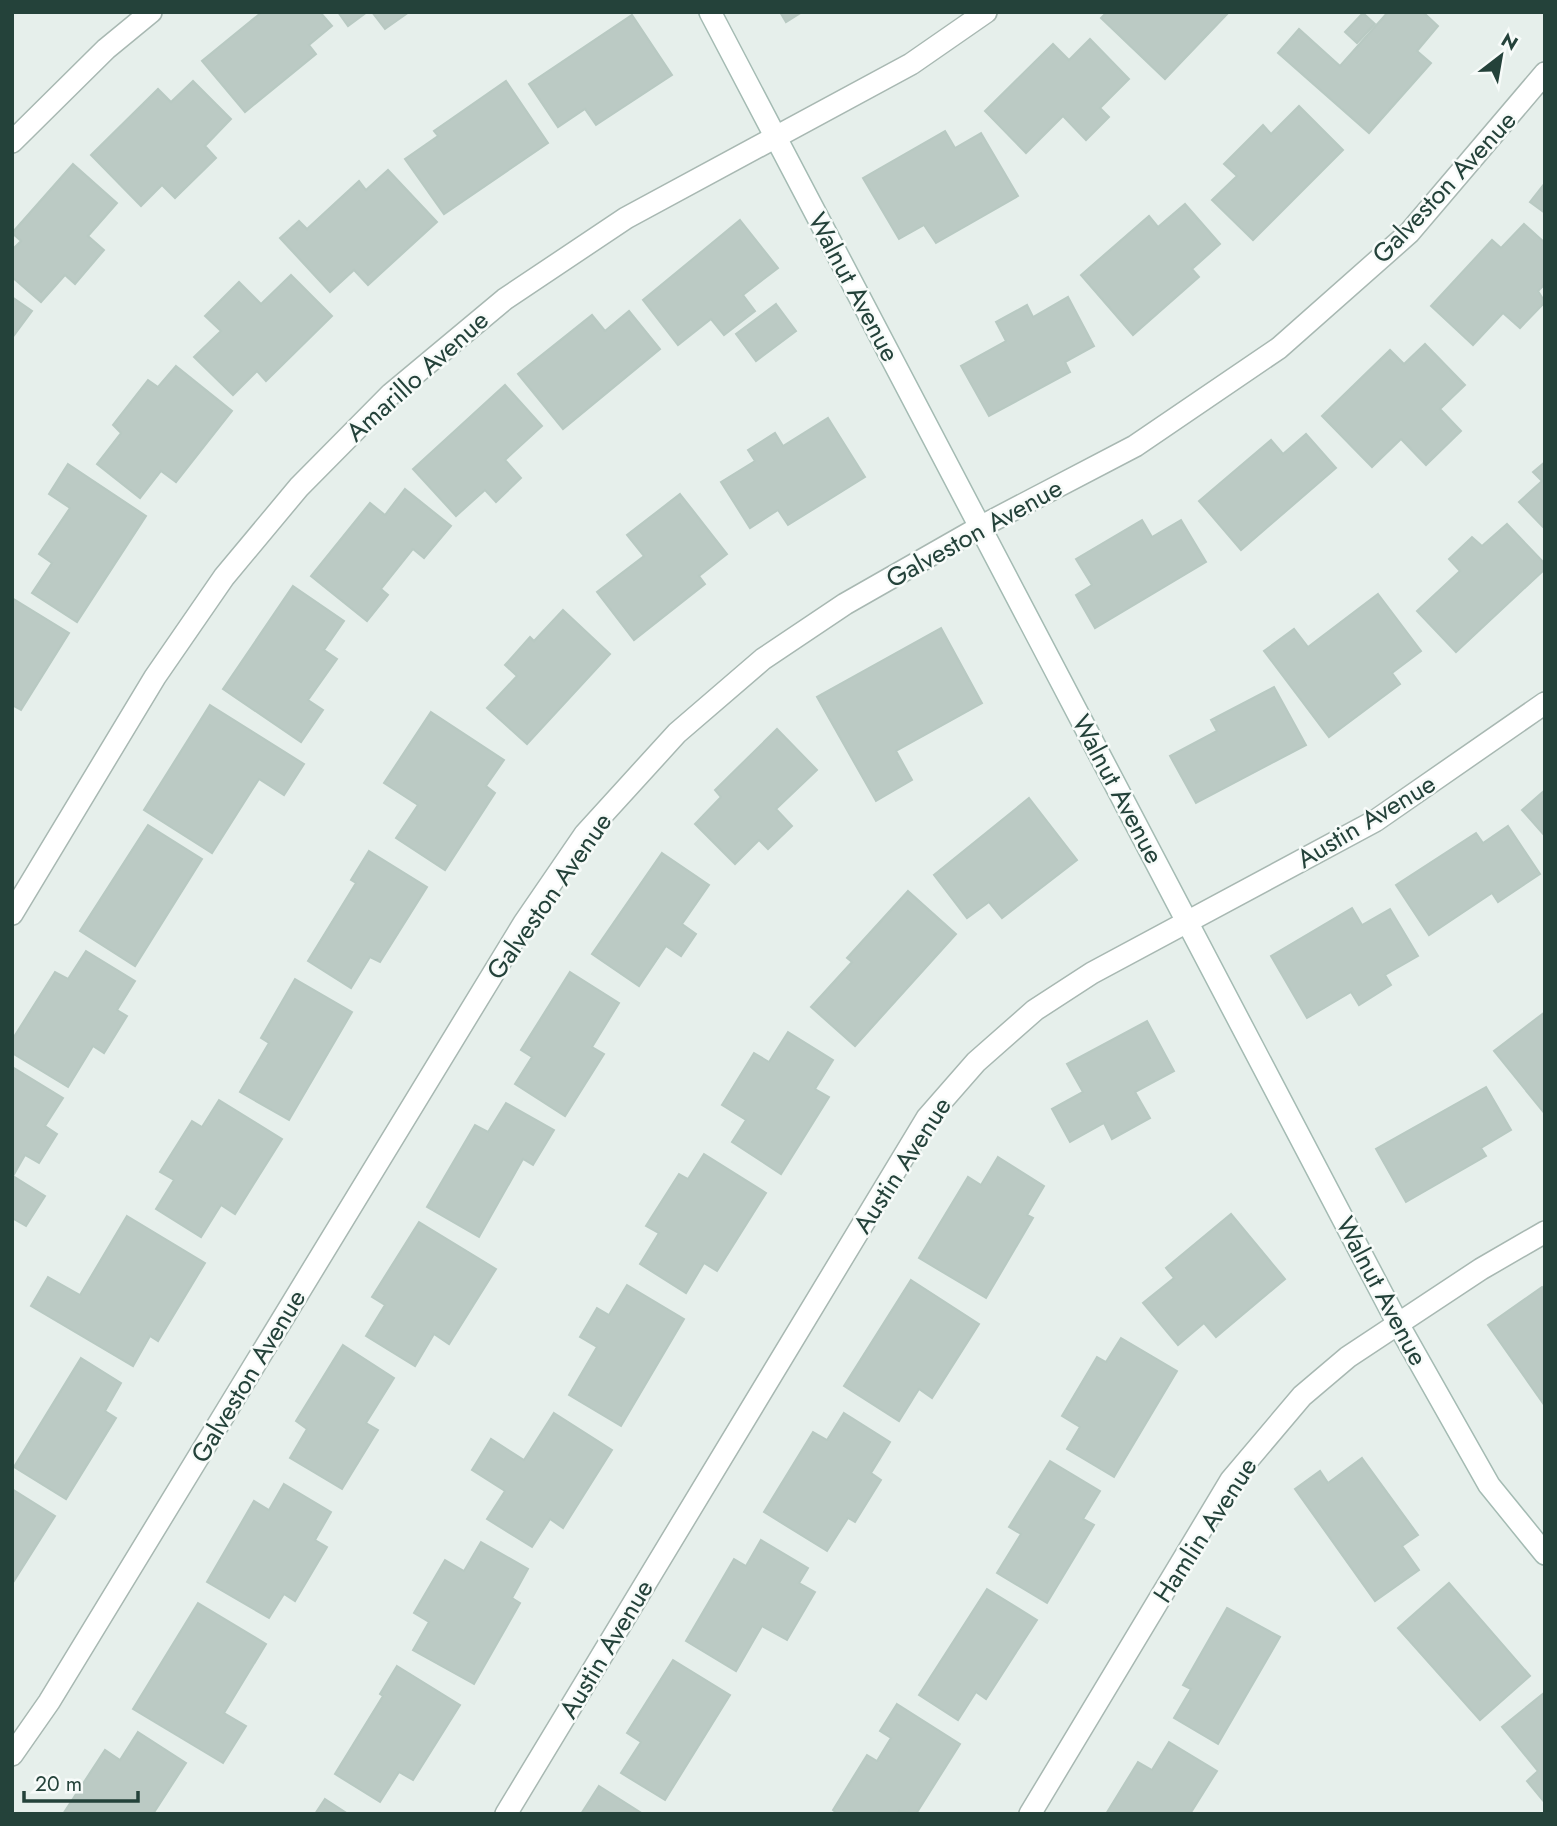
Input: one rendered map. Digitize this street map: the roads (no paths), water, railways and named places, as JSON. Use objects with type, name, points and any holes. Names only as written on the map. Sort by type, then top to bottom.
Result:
[{"type":"street","points":[[12,142],[106,49],[151,12]]},
{"type":"street","name":"Walnut Avenue","points":[[710,12],[1398,1324],[1489,1485],[1545,1554]]},
{"type":"street","name":"Amarillo Avenue","points":[[12,915],[155,677],[225,577],[317,468],[391,394],[505,299],[626,218],[911,64],[986,12]]},
{"type":"street","name":"Galveston Avenue","points":[[12,1755],[56,1690],[524,923],[586,834],[677,733],[763,659],[845,604],[980,527],[1135,446],[1279,348],[1409,233],[1545,73]]},
{"type":"street","name":"Austin Avenue","points":[[506,1814],[927,1118],[976,1062],[1035,1010],[1092,973],[1375,821],[1545,704]]},
{"type":"street","name":"Hamlin Avenue","points":[[1030,1814],[1231,1480],[1302,1396],[1348,1357],[1545,1232]]}]
